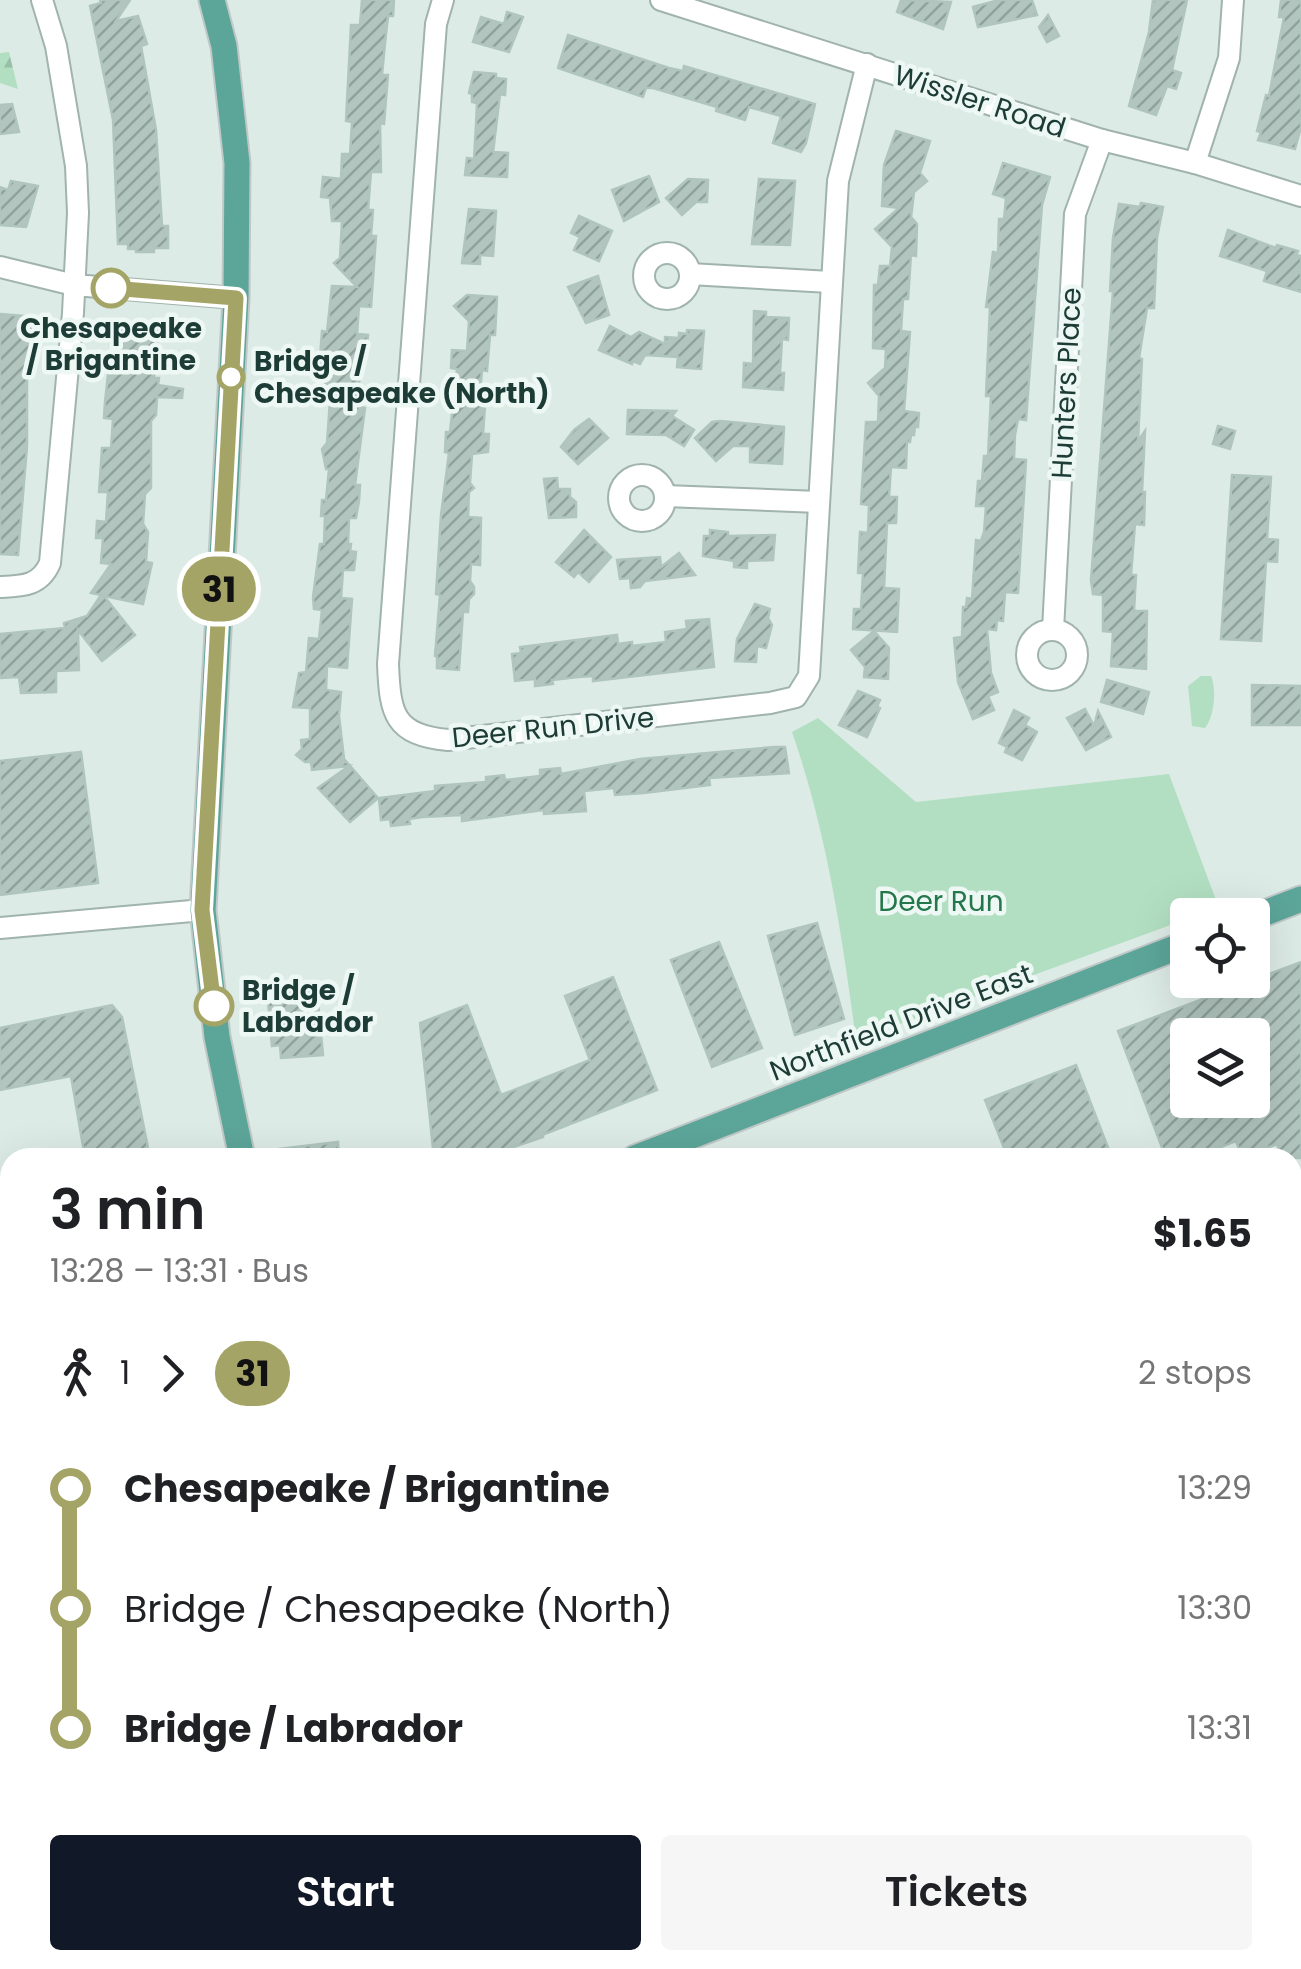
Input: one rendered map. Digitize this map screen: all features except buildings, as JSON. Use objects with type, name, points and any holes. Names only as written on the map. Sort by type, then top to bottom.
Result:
[{"type":"main road","points":[[212,0],[224,46],[237,163],[236,298],[202,910],[218,1037],[240,1148]]},
{"type":"main road","points":[[1270,911],[1301,899]]},
{"type":"main road","name":"Northfield Drive East","points":[[661,1148],[1170,950]]},
{"type":"street","points":[[0,587],[36,582],[44,577],[50,563],[74,285],[76,166],[56,46],[42,0]]},
{"type":"street","name":"Deer Run Drive","points":[[443,0],[436,24],[388,664],[390,698],[400,724],[419,738],[448,740],[796,697],[809,676],[838,181],[866,64]]},
{"type":"street","name":"Wissler Road","points":[[661,0],[1102,140],[1195,163],[1301,196]]},
{"type":"street","points":[[1195,163],[1229,58],[1234,0]]},
{"type":"street","name":"Hunters Place","points":[[1053,630],[1076,214],[1102,140]]},
{"type":"street","points":[[0,267],[74,285],[236,298]]},
{"type":"street","points":[[690,274],[830,282]]},
{"type":"street","points":[[665,496],[818,502]]},
{"type":"street","points":[[0,928],[202,910]]},
{"type":"green space","points":[[9,52],[18,89],[0,83],[0,53]]},
{"type":"green space","points":[[1201,676],[1211,676],[1214,688],[1205,728],[1192,726],[1188,686]]},
{"type":"green space","name":"Deer Run","points":[[818,718],[916,802],[1169,774],[1215,898],[1170,898],[1170,925],[856,1040],[824,846],[792,732]]},
{"type":"bus line","name":"31","points":[[111,288],[236,298],[202,910],[214,1006]]},
{"type":"place","name":"Chesapeake / Brigantine","points":[[111,288]]},
{"type":"place","name":"Bridge / Chesapeake (North)","points":[[231,377]]},
{"type":"place","name":"Bridge / Labrador","points":[[214,1006]]}]
